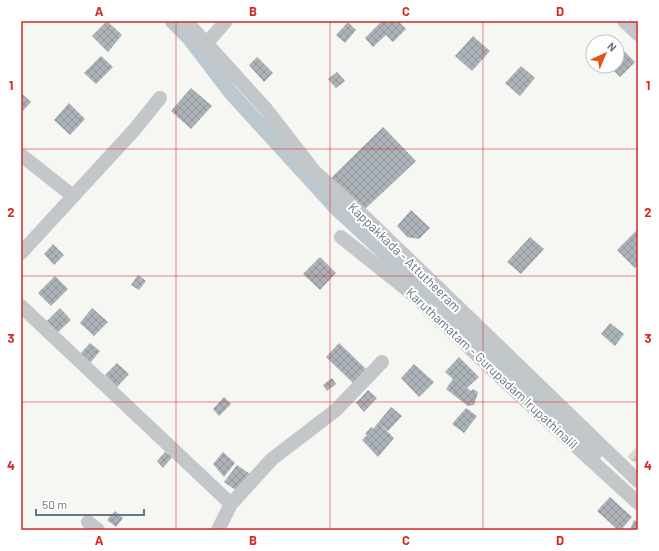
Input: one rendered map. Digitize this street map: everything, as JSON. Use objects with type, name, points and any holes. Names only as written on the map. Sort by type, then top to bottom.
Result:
[{"type":"street","name":"Kappakkada - Attutheeram","points":[[186,21],[266,109],[315,172],[368,220],[638,481]]},
{"type":"street","points":[[206,44],[226,21]]},
{"type":"street","points":[[624,21],[638,34]]},
{"type":"street","points":[[21,253],[135,129],[160,98]]},
{"type":"street","points":[[21,155],[73,196]]},
{"type":"street","name":"Karuthamatam - Gurupadam Irupathinalil","points":[[341,237],[415,296],[499,376],[638,503]]},
{"type":"street","points":[[21,306],[231,504]]},
{"type":"street","points":[[218,530],[231,504],[272,459],[336,410],[382,362]]},
{"type":"green space","points":[[638,445],[638,465],[627,457]]},
{"type":"building","points":[[107,21],[122,35],[108,52],[92,36]]},
{"type":"building","points":[[382,21],[398,21],[406,29],[393,42],[386,35],[373,47],[365,38]]},
{"type":"building","points":[[348,22],[356,30],[345,43],[336,35]]},
{"type":"building","points":[[473,36],[490,51],[472,71],[455,56]]},
{"type":"building","points":[[625,52],[635,62],[625,72]]},
{"type":"building","points":[[101,56],[113,67],[96,84],[84,73]]},
{"type":"building","points":[[257,57],[273,73],[264,82],[249,65]]},
{"type":"building","points":[[521,66],[535,78],[520,96],[505,83]]},
{"type":"building","points":[[337,72],[345,81],[336,88],[328,79]]},
{"type":"building","points":[[191,88],[212,106],[191,129],[171,111]]},
{"type":"building","points":[[21,93],[31,102],[21,113]]},
{"type":"building","points":[[69,103],[85,119],[70,135],[54,120]]},
{"type":"building","points":[[383,127],[416,161],[363,211],[331,178]]},
{"type":"building","points":[[411,210],[430,228],[419,239],[407,237],[397,226]]},
{"type":"building","points":[[638,229],[638,265],[635,268],[617,250]]},
{"type":"building","points":[[530,237],[544,249],[521,274],[507,262]]},
{"type":"building","points":[[53,244],[64,255],[54,265],[44,254]]},
{"type":"building","points":[[320,257],[336,273],[320,290],[303,274]]},
{"type":"building","points":[[138,275],[146,281],[139,290],[131,285]]},
{"type":"building","points":[[55,276],[68,289],[51,306],[38,293]]},
{"type":"building","points":[[60,308],[71,320],[57,333],[46,322]]},
{"type":"building","points":[[92,308],[108,322],[94,336],[80,323]]},
{"type":"building","points":[[610,323],[624,334],[615,346],[601,334]]},
{"type":"building","points":[[90,343],[100,351],[90,363],[80,354]]},
{"type":"building","points":[[339,343],[367,370],[353,383],[326,357]]},
{"type":"building","points":[[459,357],[479,377],[467,388],[471,391],[473,389],[478,392],[474,405],[468,406],[446,389],[453,379],[445,372]]},
{"type":"building","points":[[117,363],[129,374],[117,387],[105,375]]},
{"type":"building","points":[[414,364],[434,382],[419,397],[401,378]]},
{"type":"building","points":[[332,378],[336,384],[327,391],[323,385]]},
{"type":"building","points":[[368,390],[377,398],[364,412],[356,403]]},
{"type":"building","points":[[224,397],[231,404],[219,416],[213,409]]},
{"type":"building","points":[[391,407],[402,416],[388,431],[380,424],[394,438],[378,457],[362,440],[367,435],[365,434],[371,427],[373,429]]},
{"type":"building","points":[[466,408],[477,416],[464,433],[452,424]]},
{"type":"building","points":[[165,452],[172,457],[163,468],[157,461]]},
{"type":"building","points":[[223,452],[235,463],[224,477],[213,464]]},
{"type":"building","points":[[237,465],[250,474],[237,491],[224,482]]},
{"type":"building","points":[[610,497],[632,517],[621,530],[618,530],[597,511]]},
{"type":"building","points":[[115,511],[123,518],[116,527],[107,520]]},
{"type":"building","points":[[634,520],[638,522],[638,530],[630,530]]},
{"type":"waterway","points":[[172,21],[189,38],[231,93],[336,208],[597,451]]}]
